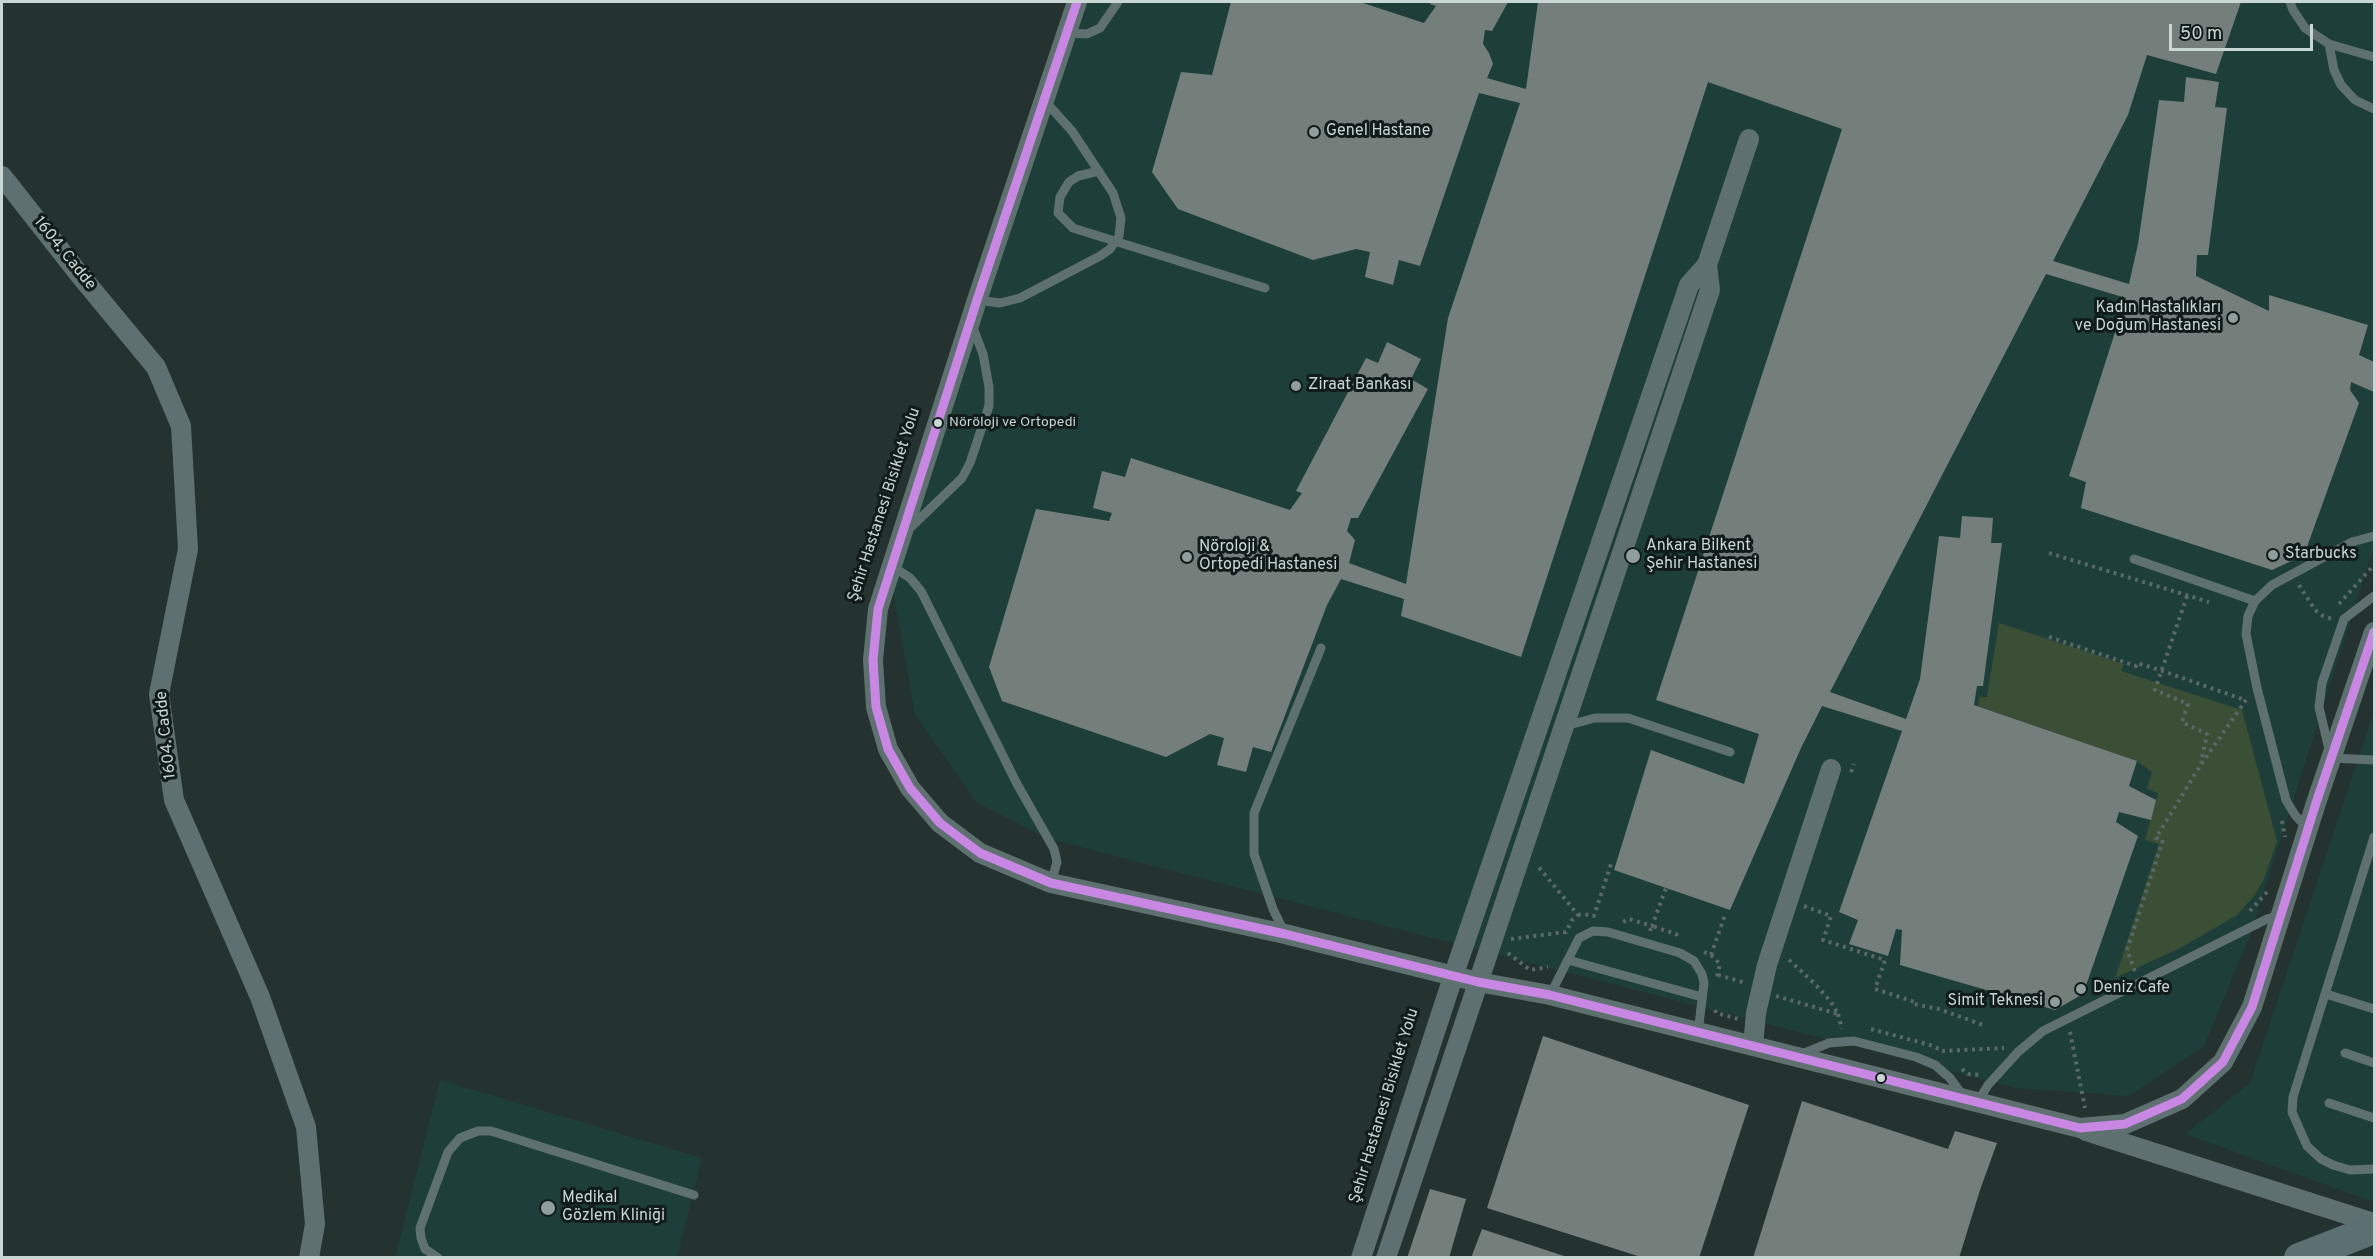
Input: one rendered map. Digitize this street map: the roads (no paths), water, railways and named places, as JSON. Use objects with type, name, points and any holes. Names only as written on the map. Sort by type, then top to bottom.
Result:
[{"type":"main road","points":[[2299,1257],[2374,1229]]},
{"type":"street","points":[[1077,2],[977,300],[878,609],[873,660],[876,707],[888,749],[910,788],[940,823],[980,853],[1051,883],[1285,934],[1550,996],[2080,1128],[2097,1136],[2145,1148],[2374,1223]]},
{"type":"street","points":[[1361,1257],[1454,974],[1689,285],[1707,265],[1749,139]]},
{"type":"street","name":"1604. Cadde","points":[[2,176],[156,367],[181,426],[188,549],[159,694],[174,800],[260,998],[306,1126],[315,1224],[309,1257]]},
{"type":"street","points":[[1386,1257],[1710,290],[1707,265]]},
{"type":"street","points":[[2080,1128],[2125,1124],[2182,1099],[2223,1062],[2252,1007],[2331,758],[2369,669],[2374,632]]},
{"type":"street","points":[[1753,1046],[1756,1013],[1767,965],[1830,769]]},
{"type":"lane","points":[[1067,33],[1087,34],[1100,28],[1118,2]]},
{"type":"lane","points":[[2290,2],[2305,28],[2329,44],[2374,57]]},
{"type":"lane","points":[[2329,44],[2334,70],[2341,85],[2355,100],[2374,109]]},
{"type":"lane","points":[[977,300],[1000,303],[1020,298],[1100,256],[1116,242],[1121,218],[1113,193],[1072,131],[1044,100]]},
{"type":"lane","points":[[1099,171],[1078,176],[1070,182],[1060,197],[1058,213],[1072,228],[1265,288]]},
{"type":"lane","points":[[902,535],[962,478],[970,463],[989,406],[989,387],[983,354],[971,321]]},
{"type":"lane","points":[[2307,828],[2295,815],[2286,800],[2256,688],[2246,634],[2248,616],[2255,601],[2263,592],[2352,542],[2374,536]]},
{"type":"lane","points":[[2134,559],[2255,601]]},
{"type":"lane","points":[[892,566],[910,578],[921,591],[1017,784],[1054,849],[1056,862],[1051,883]]},
{"type":"lane","points":[[2374,596],[2344,619],[2322,682],[2319,707],[2331,758],[2374,760]]},
{"type":"lane","points":[[1285,934],[1273,909],[1254,855],[1254,813],[1321,648]]},
{"type":"lane","points":[[1565,726],[1595,718],[1628,718],[1730,752]]},
{"type":"lane","points":[[2374,837],[2294,1097],[2292,1112],[2307,1146],[2321,1159],[2350,1170],[2374,1169]]},
{"type":"lane","points":[[1796,1057],[1829,1042],[1864,1043],[1916,1057],[1935,1065],[1972,1101],[2018,1052],[2043,1031],[2267,919],[2280,915]]},
{"type":"lane","points":[[1550,996],[1574,944],[1585,933],[1601,930],[1688,956],[1698,966],[1704,983],[1698,1033]]},
{"type":"lane","points":[[1568,960],[1702,997]]},
{"type":"lane","points":[[2326,993],[2374,1010]]},
{"type":"lane","points":[[2345,1053],[2374,1063]]},
{"type":"lane","points":[[2329,1103],[2374,1118]]},
{"type":"lane","points":[[438,1257],[425,1249],[420,1228],[448,1152],[460,1138],[478,1131],[491,1131],[694,1195]]},
{"type":"place","name":"Genel Hastane","points":[[1314,132]]},
{"type":"place","name":"Kadın Hastalıkları ve Doğum Hastanesi","points":[[2233,318]]},
{"type":"place","name":"Ziraat Bankası","points":[[1296,386]]},
{"type":"place","name":"Nöröloji ve Ortopedi","points":[[938,423]]},
{"type":"place","name":"Starbucks","points":[[2273,555]]},
{"type":"place","name":"Ankara Bilkent Şehir Hastanesi","points":[[1633,556]]},
{"type":"place","name":"Nöroloji & Ortopedi Hastanesi","points":[[1187,557]]},
{"type":"place","name":"Deniz Cafe","points":[[2081,989]]},
{"type":"place","name":"Simit Teknesi","points":[[2055,1002]]},
{"type":"place","name":"Medikal Gözlem Kliniği","points":[[548,1208]]}]
